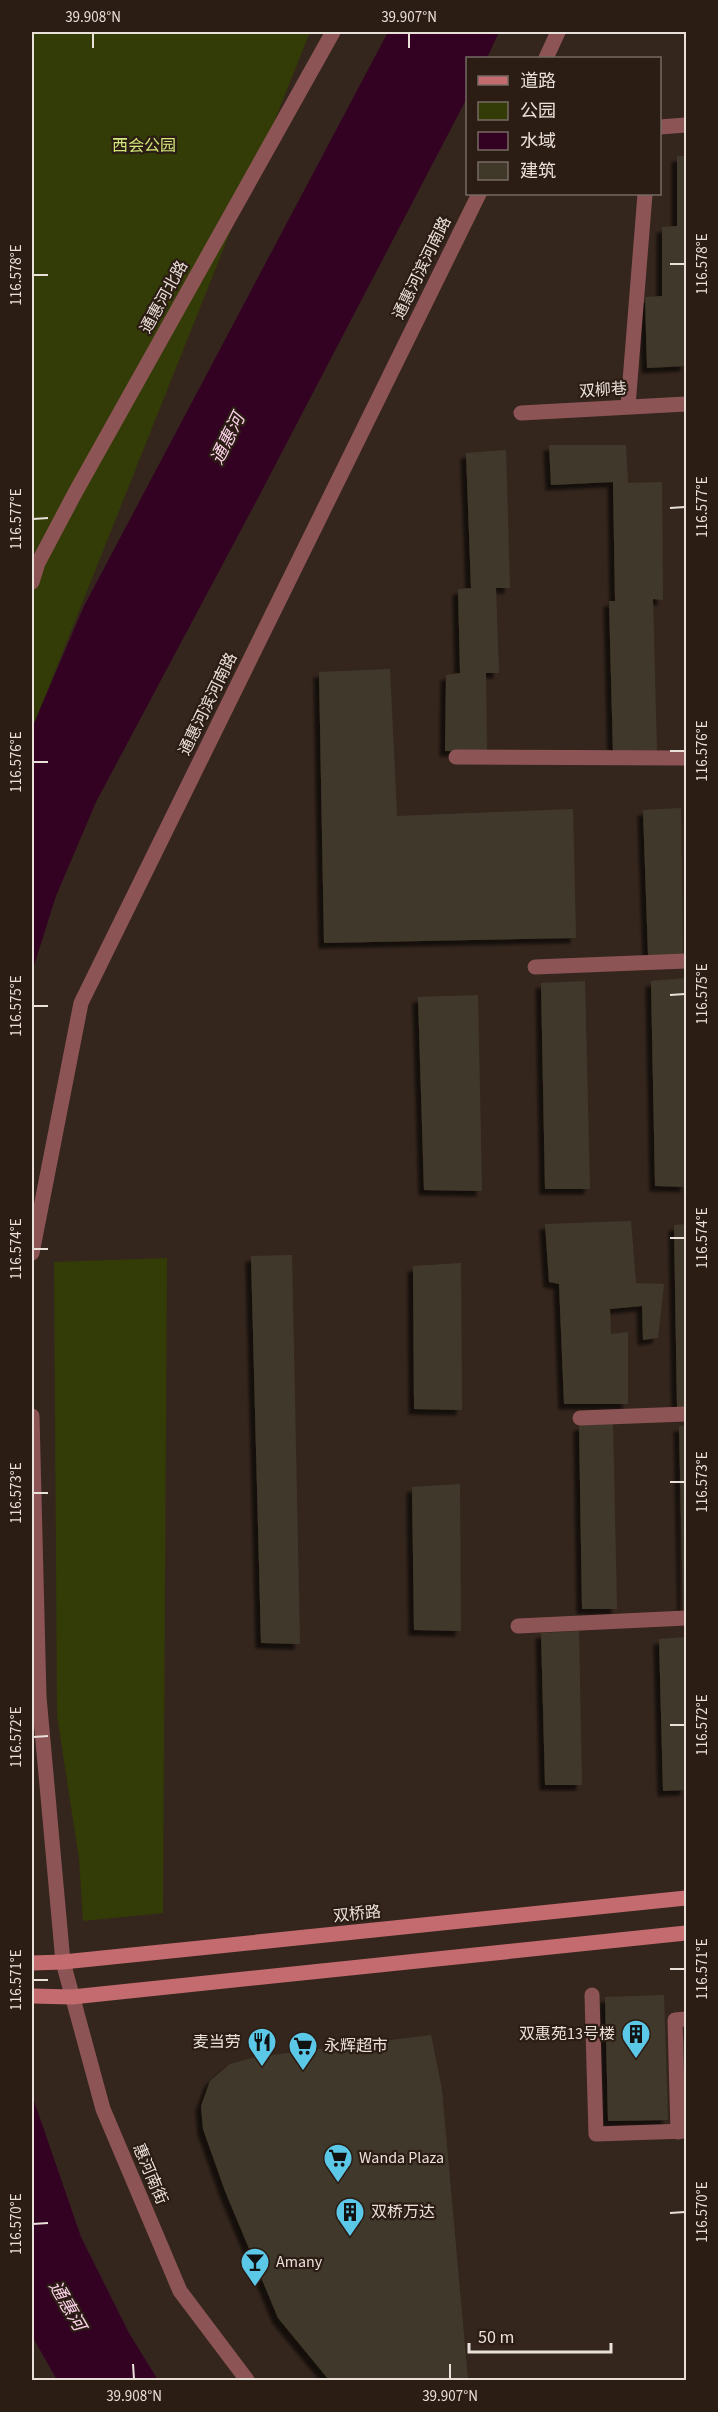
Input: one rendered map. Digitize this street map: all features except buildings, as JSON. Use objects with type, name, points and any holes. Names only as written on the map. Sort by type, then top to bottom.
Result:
[{"type":"main road","name":"双桥路","points":[[32,1963],[63,1962],[687,1898]]},
{"type":"main road","points":[[32,1996],[72,1997],[687,1933]]},
{"type":"street","name":"通惠河北路","points":[[32,582],[38,563],[75,493],[333,32]]},
{"type":"street","points":[[546,57],[558,32]]},
{"type":"street","points":[[661,127],[687,125]]},
{"type":"street","name":"通惠河滨河南路","points":[[32,1253],[81,1003],[479,195]]},
{"type":"street","points":[[628,406],[645,195]]},
{"type":"street","name":"双柳巷","points":[[521,413],[687,404]]},
{"type":"street","points":[[456,757],[687,758]]},
{"type":"street","points":[[536,967],[687,962]]},
{"type":"street","points":[[580,1418],[687,1414]]},
{"type":"street","points":[[32,1416],[39,1697],[63,1962]]},
{"type":"street","points":[[518,1626],[687,1618]]},
{"type":"street","name":"惠河南街","points":[[63,1962],[103,2109],[180,2291],[247,2380]]},
{"type":"street","points":[[592,1995],[596,2134],[682,2131],[675,2020],[687,2019]]},
{"type":"green space","name":"西会公园","points":[[32,32],[310,32],[32,729]]},
{"type":"green space","points":[[167,1258],[163,1913],[83,1921],[79,1859],[57,1715],[54,1262]]},
{"type":"water","name":"通惠河","points":[[388,32],[499,32],[487,57],[466,57],[466,100],[96,802],[56,896],[32,972],[32,728],[84,606]]},
{"type":"water","name":"通惠河","points":[[32,2095],[81,2237],[129,2333],[158,2380],[57,2380],[32,2336]]},
{"type":"place","name":"双惠苑13号楼","points":[[636,2060]]},
{"type":"place","name":"麦当劳","points":[[262,2068]]},
{"type":"place","name":"永辉超市","points":[[303,2072]]},
{"type":"place","name":"Wanda Plaza","points":[[338,2184]]},
{"type":"place","name":"双桥万达","points":[[350,2238]]},
{"type":"place","name":"Amany","points":[[255,2288]]}]
